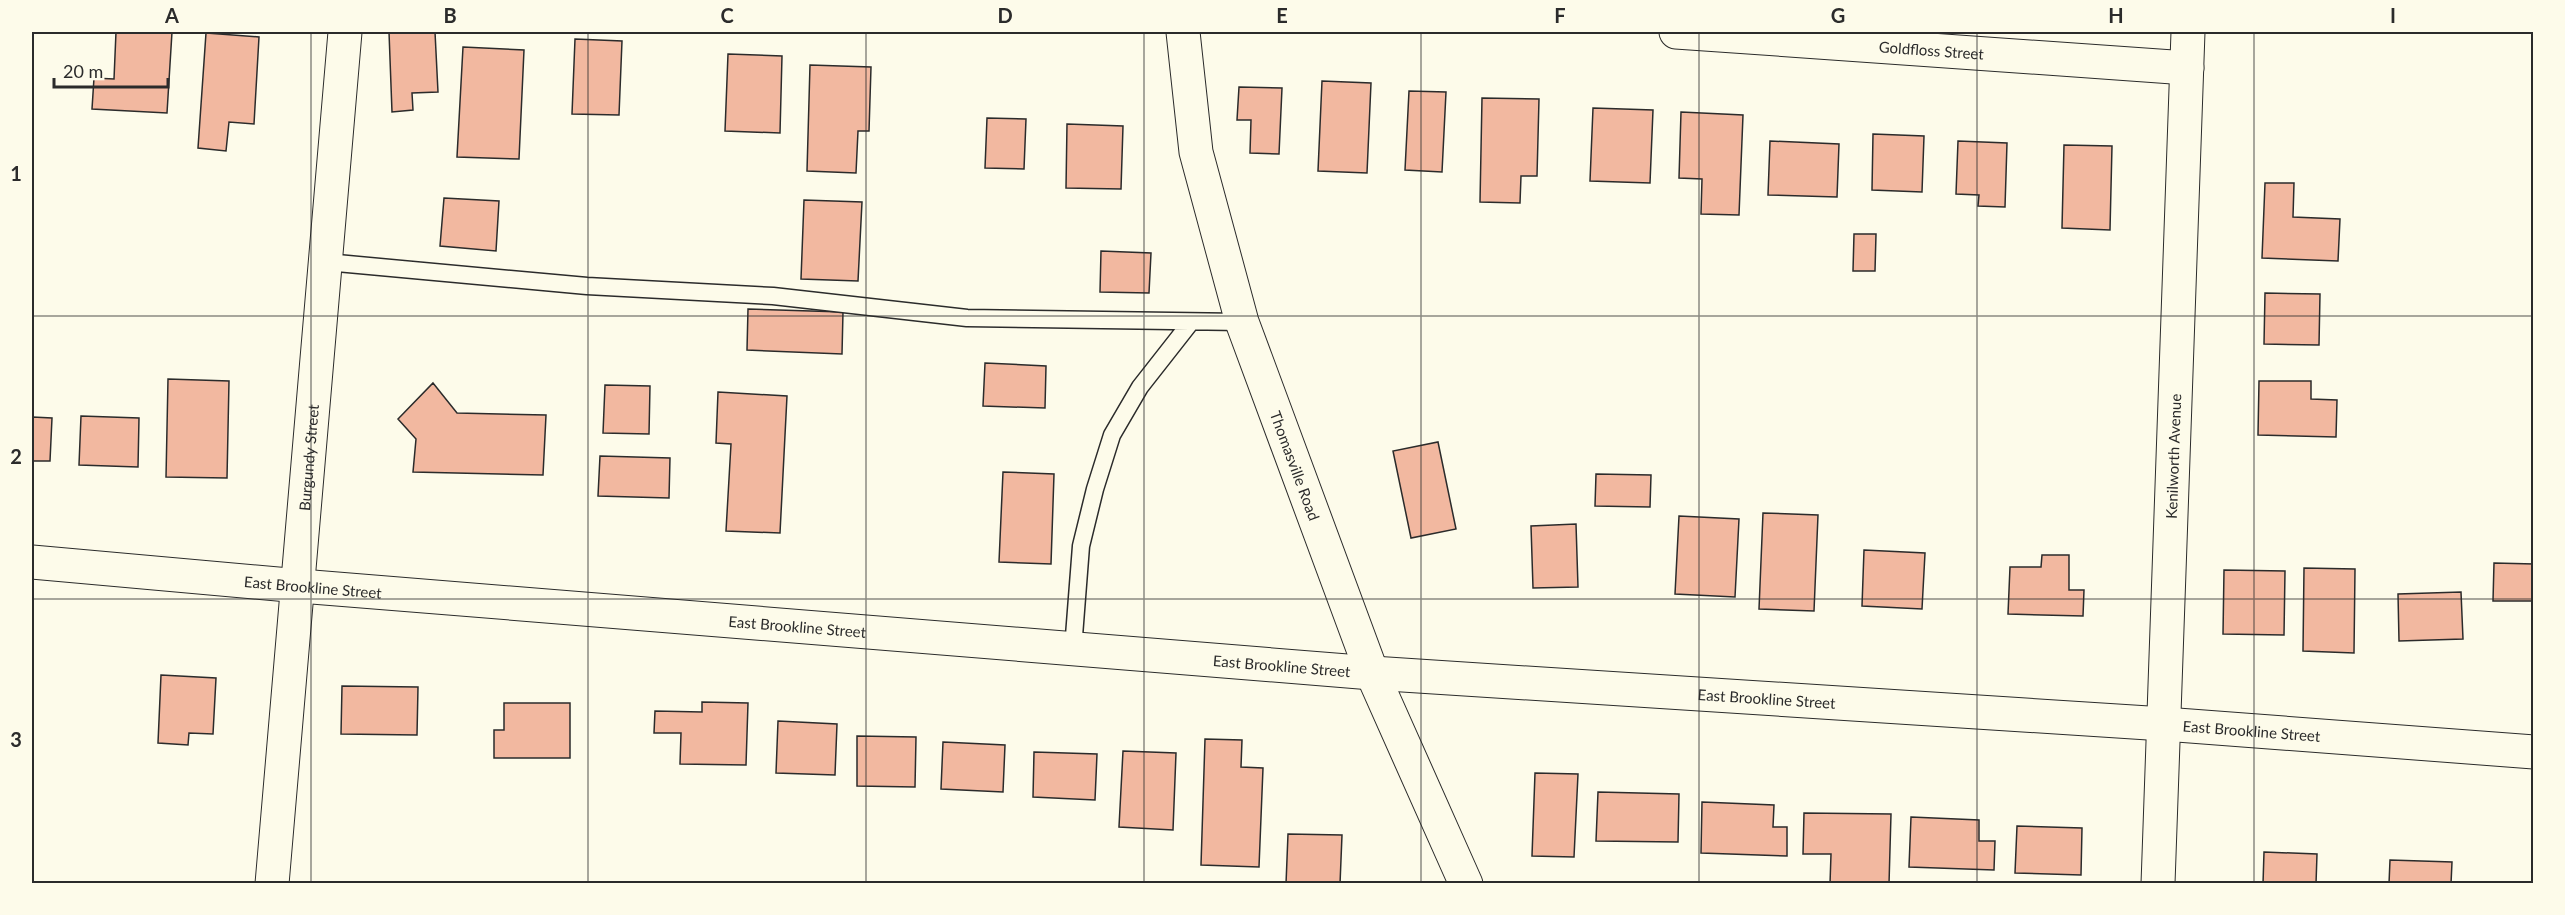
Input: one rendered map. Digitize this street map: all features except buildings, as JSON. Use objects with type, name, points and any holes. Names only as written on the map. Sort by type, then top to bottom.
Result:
[{"type":"street","name":"Burgundy Street","points":[[272,884],[300,586],[345,32]]},
{"type":"street","name":"Thomasville Road","points":[[1183,32],[1196,152],[1242,322],[1372,673],[1466,884]]},
{"type":"street","name":"Goldfloss Street","points":[[1676,32],[2187,68]]},
{"type":"street","name":"Kenilworth Avenue","points":[[2158,884],[2188,32]]},
{"type":"street","name":"East Brookline Street","points":[[32,561],[300,586],[1372,673],[2164,724],[2534,752]]},
{"type":"lane","points":[[326,262],[587,286],[773,296],[967,318],[1242,322]]},
{"type":"lane","points":[[1073,649],[1081,546],[1095,489],[1112,435],[1140,387],[1191,322]]}]
